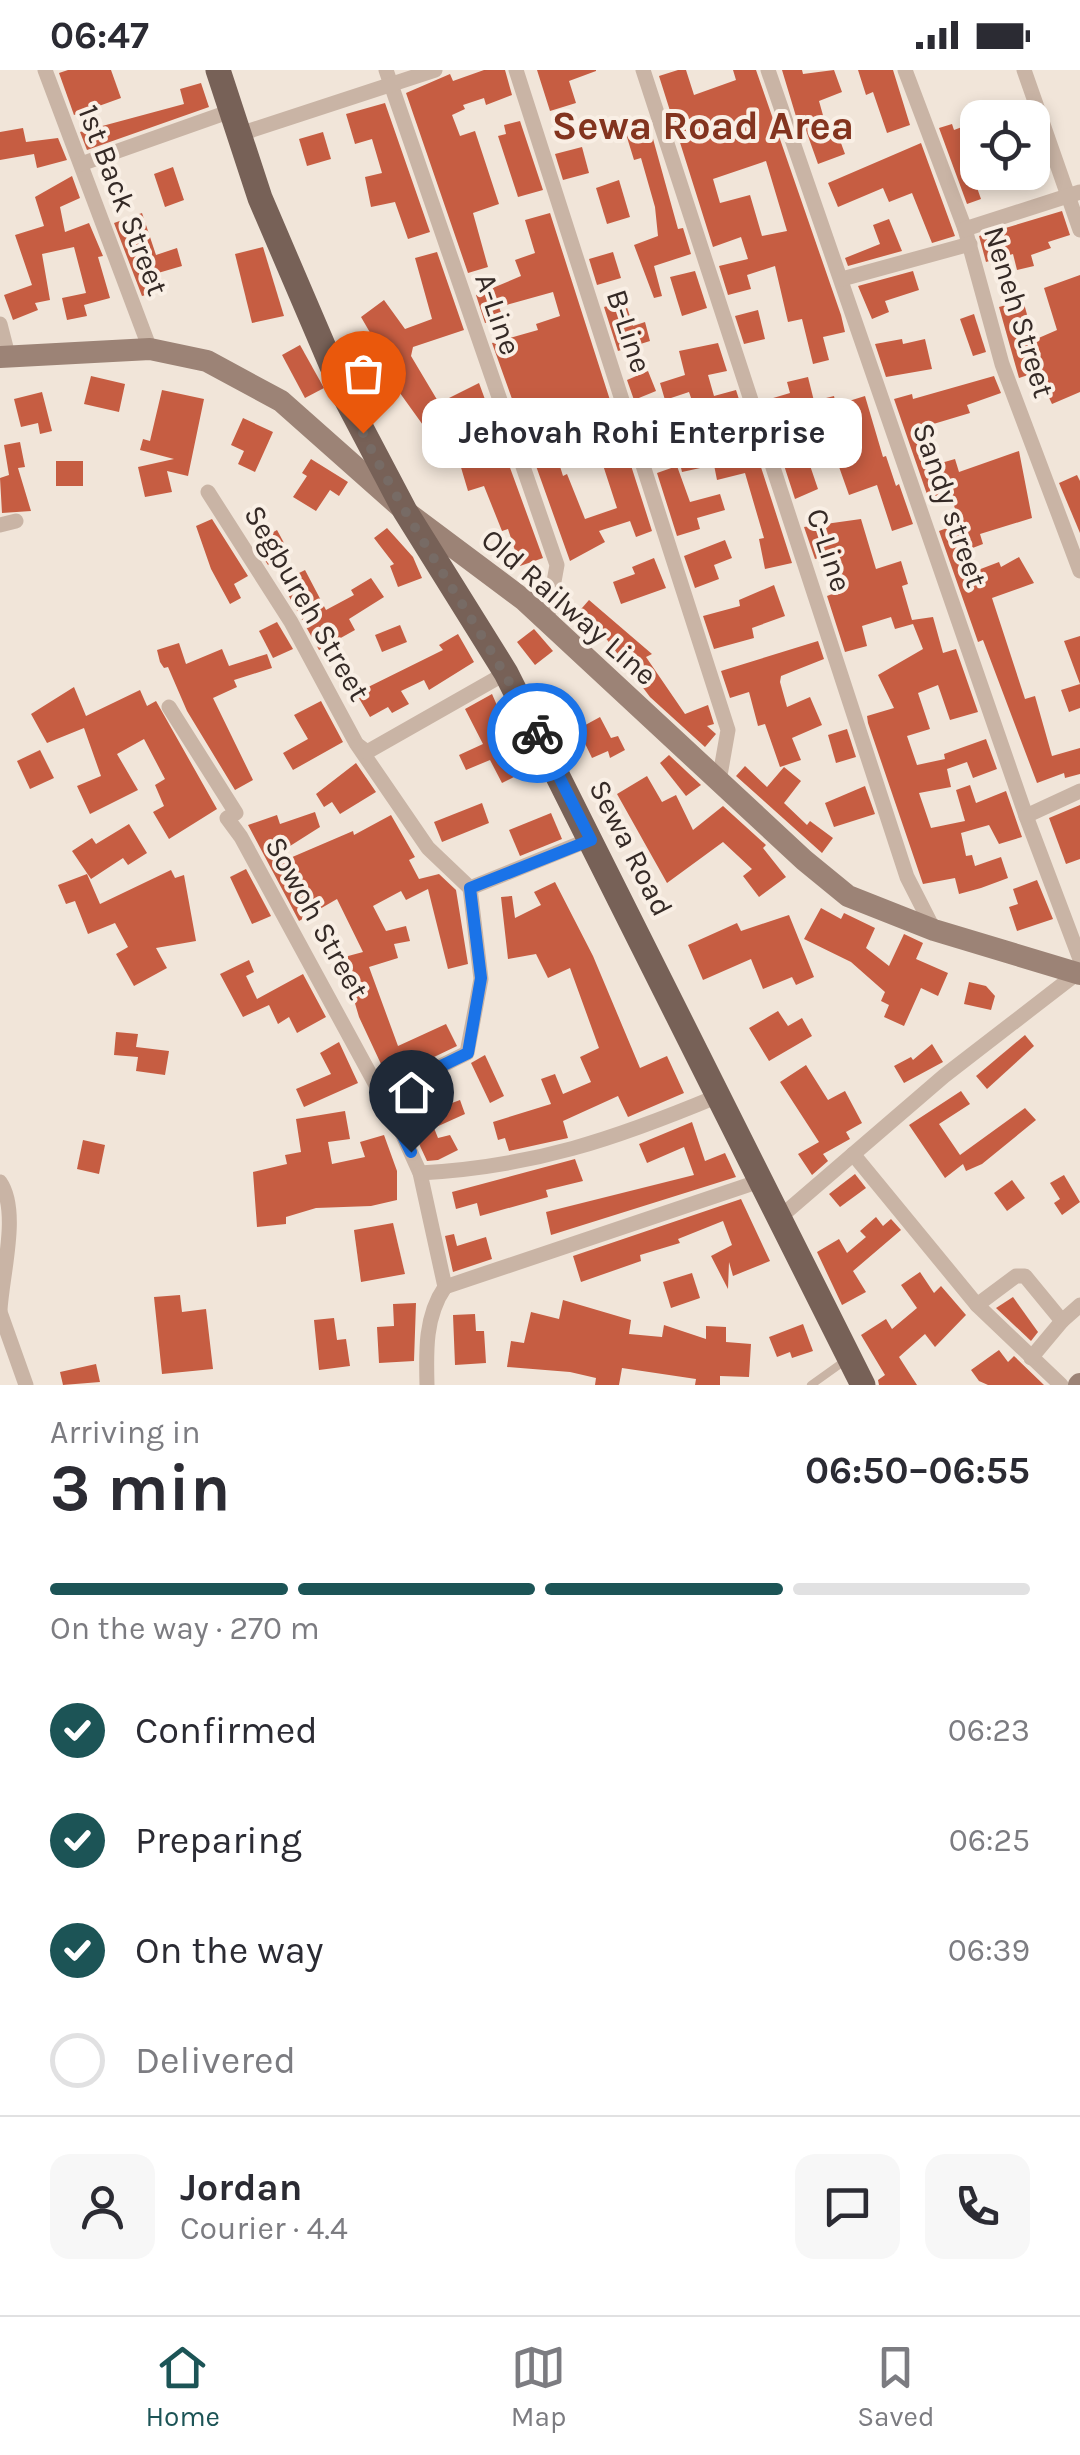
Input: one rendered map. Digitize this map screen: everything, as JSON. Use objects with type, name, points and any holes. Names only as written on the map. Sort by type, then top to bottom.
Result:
[{"type":"main road","name":"Sewa Road","points":[[218,70],[287,268],[346,399],[405,511],[506,674],[864,1385]]},
{"type":"street","name":"1st Back Street","points":[[46,70],[150,349]]},
{"type":"street","points":[[82,164],[388,77],[435,70]]},
{"type":"street","name":"B-Line","points":[[516,70],[728,730],[719,781]]},
{"type":"street","name":"C-Line","points":[[643,70],[907,877],[934,930]]},
{"type":"street","name":"Sandy street","points":[[768,70],[1079,969]]},
{"type":"street","name":"Neneh Street","points":[[905,70],[968,236],[1002,364],[1080,571]]},
{"type":"street","points":[[1024,70],[1074,194],[1080,230]]},
{"type":"street","name":"A-Line","points":[[388,77],[557,565],[547,620]]},
{"type":"street","points":[[842,279],[1074,194]]},
{"type":"street","points":[[0,324],[4,356]]},
{"type":"street","name":"Old Railway Line","points":[[4,356],[150,349],[207,361],[281,401],[405,511],[547,620],[848,896],[934,930],[1079,969]]},
{"type":"street","name":"Segbureh Street","points":[[208,492],[291,622],[356,744],[428,848],[470,888]]},
{"type":"street","points":[[356,744],[366,752],[506,674]]},
{"type":"street","name":"Sowoh Street","points":[[169,707],[236,813],[226,818],[269,886],[420,1173],[445,1287]]},
{"type":"street","points":[[1026,816],[1080,791]]},
{"type":"street","points":[[382,1095],[468,1053],[481,978],[470,888],[591,840]]},
{"type":"street","points":[[778,1218],[1079,969]]},
{"type":"street","points":[[420,1173],[492,1170],[614,1139],[718,1096]]},
{"type":"street","points":[[853,1154],[976,1305],[1061,1385]]},
{"type":"street","points":[[427,1385],[426,1341],[437,1298],[445,1287],[760,1181]]},
{"type":"street","points":[[0,1182],[9,1195],[10,1230],[0,1311],[26,1385]]},
{"type":"street","points":[[976,1305],[1021,1274],[1062,1321]]},
{"type":"street","points":[[1031,1358],[1080,1305]]},
{"type":"lane","points":[[811,1385],[850,1357]]},
{"type":"building","points":[[111,70],[121,98],[74,115],[59,73]]},
{"type":"building","points":[[484,70],[505,70],[512,95],[486,105],[484,98],[463,105],[465,109],[452,115],[460,136],[475,131],[499,204],[473,213],[488,267],[468,273],[406,93],[450,74],[453,81]]},
{"type":"building","points":[[537,70],[596,71],[569,81],[576,103],[550,111]]},
{"type":"building","points":[[686,70],[694,95],[736,80],[733,70],[756,70],[841,315],[845,332],[823,337],[829,360],[813,364],[802,319],[788,322],[775,266],[747,275],[751,289],[728,295],[719,266],[748,259],[741,237],[713,247],[659,76]],"holes":[[[766,161],[787,231],[762,236],[750,195],[720,203],[713,179]]]},
{"type":"building","points":[[782,70],[802,70],[803,74],[834,70],[842,92],[819,101],[826,126],[834,124],[845,154],[818,164],[803,122],[798,123]]},
{"type":"building","points":[[858,70],[893,70],[910,125],[887,133],[873,92],[866,95]]},
{"type":"building","points":[[201,83],[209,107],[87,150],[80,132],[184,104],[180,89]]},
{"type":"building","points":[[385,103],[430,232],[408,239],[395,202],[371,207],[365,177],[382,173],[372,139],[355,144],[346,114]]},
{"type":"building","points":[[520,121],[543,190],[518,197],[498,136],[506,134],[504,125]]},
{"type":"building","points":[[952,124],[954,130],[960,128],[960,185],[939,128]]},
{"type":"building","points":[[23,128],[26,142],[58,138],[67,160],[37,168],[34,154],[0,160],[0,132]]},
{"type":"building","points":[[650,128],[678,229],[683,228],[691,254],[654,266],[662,296],[654,298],[634,245],[658,236],[655,207],[641,158],[634,160],[626,134]]},
{"type":"building","points":[[323,132],[331,159],[307,166],[299,139]]},
{"type":"building","points":[[921,143],[955,236],[932,243],[912,193],[889,202],[883,188],[838,207],[828,183]]},
{"type":"building","points":[[582,147],[589,173],[563,180],[555,154]]},
{"type":"building","points":[[173,167],[184,200],[165,207],[154,174]]},
{"type":"building","points":[[72,176],[80,198],[60,207],[65,232],[89,223],[103,256],[98,257],[110,298],[84,305],[87,316],[67,320],[62,298],[86,293],[74,247],[42,254],[50,300],[35,303],[38,310],[13,320],[4,295],[32,285],[15,235],[44,226],[35,197]]},
{"type":"building","points":[[619,180],[630,217],[607,224],[596,188]]},
{"type":"building","points":[[962,190],[978,190],[981,199],[967,204]]},
{"type":"building","points":[[1062,211],[1070,235],[1048,242],[1051,248],[1031,255],[1034,266],[1017,270],[1013,254],[986,262],[979,236]]},
{"type":"building","points":[[142,213],[156,255],[177,248],[182,266],[158,273],[162,291],[142,296],[114,223]]},
{"type":"building","points":[[550,213],[652,531],[636,537],[630,521],[599,531],[605,542],[570,561],[492,343],[538,330],[536,324],[560,316],[553,292],[499,307],[503,318],[485,323],[476,295],[521,276],[515,260],[535,253],[525,220]],"holes":[[[574,409],[585,410],[617,508],[585,519],[567,474],[563,476],[545,418]]]},
{"type":"building","points":[[889,219],[902,251],[848,266],[845,258],[880,244],[873,225]]},
{"type":"building","points":[[263,247],[284,316],[252,323],[235,254]]},
{"type":"building","points":[[437,252],[464,330],[413,347],[411,356],[439,403],[479,383],[543,558],[520,566],[508,529],[502,531],[484,486],[468,491],[457,454],[474,449],[465,419],[433,439],[392,382],[397,379],[361,317],[384,300],[405,329],[432,319],[415,258]]},
{"type":"building","points":[[613,252],[621,278],[597,285],[589,259]]},
{"type":"building","points":[[695,271],[707,308],[682,316],[670,277]]},
{"type":"building","points":[[913,271],[919,290],[885,301],[889,312],[872,319],[858,286]]},
{"type":"building","points":[[1080,275],[1080,392],[1052,404],[1037,372],[1019,378],[999,307],[1023,300],[1034,340],[1057,330],[1044,288]]},
{"type":"building","points":[[625,301],[633,326],[645,322],[650,341],[618,351],[604,307]]},
{"type":"building","points":[[758,310],[765,339],[744,344],[735,316]]},
{"type":"building","points":[[974,314],[986,352],[973,356],[960,319]]},
{"type":"building","points":[[902,339],[903,344],[925,339],[932,369],[886,377],[875,344]]},
{"type":"building","points":[[718,343],[727,371],[708,375],[714,396],[736,390],[792,563],[765,569],[759,539],[764,538],[745,473],[717,480],[714,465],[682,472],[677,452],[707,445],[689,392],[665,400],[660,383],[685,375],[679,351]]},
{"type":"building","points":[[300,345],[324,388],[305,398],[282,355]]},
{"type":"building","points":[[648,371],[656,391],[634,400],[627,380]]},
{"type":"building","points":[[91,376],[125,384],[119,412],[84,404]]},
{"type":"building","points":[[994,376],[1001,393],[967,405],[970,413],[920,428],[934,465],[955,459],[959,472],[1019,451],[1032,518],[980,534],[983,544],[970,549],[978,570],[999,562],[1001,567],[1019,557],[1034,583],[992,598],[1025,699],[1035,696],[1052,756],[1080,748],[1080,774],[1065,778],[1064,773],[1037,783],[983,640],[978,642],[939,531],[960,523],[951,497],[930,503],[894,399],[912,394],[913,399]]},
{"type":"building","points":[[808,377],[814,401],[834,396],[836,405],[865,396],[883,457],[886,456],[896,486],[899,484],[913,524],[892,531],[877,485],[849,495],[838,464],[855,457],[843,418],[820,423],[823,433],[801,439],[818,489],[795,499],[763,401],[790,393],[787,382]]},
{"type":"building","points":[[162,390],[204,399],[188,476],[167,471],[172,492],[145,497],[138,467],[174,459],[140,450],[143,439],[150,441]]},
{"type":"building","points":[[42,392],[52,431],[40,434],[38,423],[21,427],[14,399]]},
{"type":"building","points":[[668,413],[677,444],[650,452],[640,421]]},
{"type":"building","points":[[243,418],[273,432],[255,472],[238,464],[244,451],[231,445]]},
{"type":"building","points":[[20,442],[25,467],[18,468],[31,511],[2,513],[0,478],[9,475],[4,445]]},
{"type":"building","points":[[311,459],[348,482],[339,496],[330,490],[316,511],[293,497],[307,476],[302,473]]},
{"type":"building","points":[[56,461],[83,461],[83,486],[56,486]]},
{"type":"building","points":[[677,466],[690,502],[720,494],[725,510],[697,518],[700,529],[677,536],[657,473]]},
{"type":"building","points":[[1077,475],[1080,481],[1080,533],[1059,483]]},
{"type":"building","points":[[212,519],[248,576],[234,584],[241,598],[230,604],[211,569],[196,526]]},
{"type":"building","points":[[861,519],[876,569],[901,561],[908,584],[902,586],[912,620],[933,617],[943,653],[956,649],[978,712],[950,720],[938,685],[918,693],[930,729],[907,736],[917,765],[945,759],[944,754],[986,739],[997,769],[973,778],[967,762],[947,769],[951,787],[919,793],[931,828],[965,821],[956,790],[970,785],[976,803],[1006,791],[1022,837],[999,844],[989,825],[961,833],[966,856],[972,855],[975,866],[1001,857],[1008,878],[981,888],[959,894],[955,878],[923,884],[868,723],[867,716],[894,708],[878,675],[923,649],[913,624],[895,629],[891,617],[862,626],[867,646],[845,652],[827,596],[843,590],[833,554],[815,559],[804,527]]},
{"type":"building","points":[[387,528],[413,557],[422,578],[398,587],[390,566],[394,564],[374,538]]},
{"type":"building","points":[[277,530],[290,554],[268,565],[254,543]]},
{"type":"building","points":[[725,540],[732,558],[714,565],[719,579],[695,588],[684,556]]},
{"type":"building","points":[[654,558],[666,588],[621,604],[613,582],[635,574],[632,567]]},
{"type":"building","points":[[305,570],[326,610],[354,595],[351,590],[371,578],[384,597],[349,619],[355,630],[319,650],[281,582]]},
{"type":"building","points":[[774,585],[785,616],[752,628],[754,638],[714,649],[703,616],[740,606],[739,600]]},
{"type":"building","points":[[589,600],[652,654],[646,657],[685,714],[708,705],[714,724],[707,726],[716,734],[705,747],[650,697],[602,633],[599,637],[575,616]]},
{"type":"building","points":[[277,622],[293,649],[273,658],[259,631]]},
{"type":"building","points":[[400,625],[407,642],[382,652],[375,635]]},
{"type":"building","points":[[534,629],[553,651],[535,665],[517,642]]},
{"type":"building","points":[[458,634],[474,662],[429,690],[424,680],[401,691],[409,704],[392,713],[388,707],[370,717],[356,693],[443,650],[439,645]]},
{"type":"building","points":[[1080,636],[1080,684],[1064,641]]},
{"type":"building","points":[[818,641],[824,659],[781,676],[780,682],[787,707],[810,697],[822,725],[792,738],[801,760],[780,767],[765,724],[758,726],[749,692],[730,698],[721,671]]},
{"type":"building","points":[[179,643],[186,664],[222,649],[229,666],[267,654],[272,668],[234,680],[237,687],[213,698],[253,780],[235,790],[187,711],[168,667],[160,662],[157,650]]},
{"type":"building","points":[[1080,684],[1080,708],[1069,712],[1061,690]]},
{"type":"building","points":[[74,687],[86,716],[140,690],[147,706],[156,701],[217,809],[169,839],[153,812],[164,806],[155,785],[165,779],[144,739],[117,754],[138,790],[90,814],[77,786],[101,776],[84,728],[47,743],[31,714]]},
{"type":"building","points":[[492,694],[526,771],[502,783],[490,760],[466,770],[459,755],[483,744],[465,709]]},
{"type":"building","points":[[321,701],[343,742],[293,770],[283,753],[308,739],[294,715]]},
{"type":"building","points":[[600,717],[611,738],[618,736],[625,750],[610,758],[608,751],[592,758],[578,729]]},
{"type":"building","points":[[847,729],[856,757],[836,763],[828,735]]},
{"type":"building","points":[[40,750],[54,778],[30,789],[17,761]]},
{"type":"building","points":[[669,755],[701,785],[686,796],[660,763]]},
{"type":"building","points":[[356,763],[376,792],[340,814],[332,802],[324,807],[316,794]]},
{"type":"building","points":[[745,766],[767,787],[784,767],[801,781],[784,803],[807,825],[810,821],[833,838],[822,853],[736,776]]},
{"type":"building","points":[[647,776],[662,802],[676,795],[693,830],[723,806],[766,845],[763,848],[786,877],[759,897],[743,876],[752,869],[723,842],[667,883],[617,794]]},
{"type":"building","points":[[865,786],[875,814],[834,827],[825,803]]},
{"type":"building","points":[[482,803],[489,823],[442,842],[434,822]]},
{"type":"building","points":[[1080,805],[1080,859],[1066,864],[1049,818]]},
{"type":"building","points":[[315,812],[320,827],[279,853],[283,861],[353,831],[354,835],[391,815],[415,857],[409,860],[419,879],[439,874],[456,890],[468,964],[448,969],[428,889],[406,900],[401,891],[373,906],[386,931],[406,926],[410,941],[394,944],[398,958],[369,967],[398,1046],[446,1024],[457,1046],[388,1079],[359,1017],[349,983],[344,984],[337,959],[363,952],[337,899],[299,921],[248,825],[277,815],[280,824]]},
{"type":"building","points":[[551,813],[562,839],[520,856],[509,830]]},
{"type":"building","points":[[129,824],[147,853],[128,865],[123,858],[91,879],[72,851],[92,838],[96,844]]},
{"type":"building","points":[[246,869],[271,916],[252,924],[230,877]]},
{"type":"building","points":[[171,870],[175,878],[184,875],[196,941],[156,948],[167,968],[134,986],[116,954],[128,947],[115,923],[88,934],[75,901],[66,904],[58,885],[87,874],[100,904]]},
{"type":"building","points":[[1037,880],[1053,919],[1017,931],[1009,907],[1018,904],[1013,889]]},
{"type":"building","points":[[555,882],[593,956],[640,1068],[667,1056],[684,1093],[628,1117],[618,1096],[563,1121],[568,1138],[509,1151],[505,1138],[498,1140],[493,1122],[551,1104],[541,1079],[555,1074],[563,1094],[591,1082],[580,1057],[599,1048],[570,968],[548,978],[536,954],[508,959],[501,897],[512,896],[515,918],[541,905],[534,892]]},
{"type":"building","points":[[821,908],[841,919],[844,913],[875,928],[866,948],[889,966],[904,934],[923,943],[916,959],[948,973],[938,996],[921,988],[904,1026],[884,1017],[889,1005],[881,1001],[885,992],[851,962],[804,939]]},
{"type":"building","points":[[789,915],[814,977],[796,985],[792,977],[763,989],[751,959],[703,980],[688,945],[737,923],[741,931]]},
{"type":"building","points":[[249,960],[254,972],[246,976],[257,999],[303,974],[326,1017],[297,1033],[289,1017],[278,1024],[269,1005],[243,1017],[220,974]]},
{"type":"building","points":[[969,982],[986,986],[995,996],[991,1010],[964,1004]]},
{"type":"building","points":[[778,1011],[788,1026],[802,1018],[812,1036],[769,1061],[749,1028]]},
{"type":"building","points":[[116,1032],[138,1034],[136,1047],[169,1051],[165,1075],[136,1071],[138,1057],[114,1055]]},
{"type":"building","points":[[1025,1035],[1034,1046],[987,1089],[976,1076]]},
{"type":"building","points":[[339,1042],[358,1083],[304,1107],[296,1089],[331,1074],[320,1053]]},
{"type":"building","points":[[932,1044],[943,1062],[904,1083],[894,1066],[911,1057],[913,1060]]},
{"type":"building","points":[[485,1055],[504,1096],[490,1103],[471,1063]]},
{"type":"building","points":[[806,1065],[828,1100],[845,1091],[862,1123],[846,1132],[850,1139],[823,1154],[828,1161],[812,1175],[798,1154],[819,1142],[780,1082]]},
{"type":"building","points":[[961,1091],[970,1104],[939,1124],[960,1155],[1025,1108],[1036,1120],[982,1164],[966,1171],[963,1164],[945,1178],[909,1125]]},
{"type":"building","points":[[423,1095],[427,1103],[449,1095],[452,1103],[460,1100],[465,1114],[434,1128],[438,1138],[450,1135],[458,1150],[438,1160],[427,1161],[401,1105]]},
{"type":"building","points":[[345,1111],[350,1139],[328,1142],[332,1164],[365,1157],[360,1142],[384,1135],[397,1171],[397,1200],[371,1206],[316,1208],[286,1217],[286,1224],[257,1227],[253,1172],[287,1164],[285,1155],[301,1152],[296,1119]]},
{"type":"building","points":[[692,1122],[705,1161],[725,1153],[736,1177],[551,1235],[546,1212],[694,1175],[684,1147],[647,1163],[639,1144]]},
{"type":"building","points":[[83,1140],[105,1145],[99,1174],[77,1169]]},
{"type":"building","points":[[575,1159],[583,1181],[546,1190],[548,1197],[480,1216],[477,1203],[456,1209],[452,1192]]},
{"type":"building","points":[[855,1174],[866,1188],[840,1207],[829,1194]]},
{"type":"building","points":[[1064,1175],[1080,1202],[1062,1215],[1054,1203],[1060,1199],[1050,1183]]},
{"type":"building","points":[[1012,1180],[1025,1198],[1007,1211],[994,1193]]},
{"type":"building","points":[[741,1199],[770,1261],[733,1276],[729,1262],[728,1289],[711,1256],[732,1245],[723,1221],[678,1239],[680,1243],[640,1255],[641,1261],[581,1282],[573,1256]]},
{"type":"building","points":[[876,1217],[883,1226],[891,1219],[901,1230],[853,1271],[866,1292],[842,1305],[817,1252],[839,1239],[847,1253],[866,1237],[860,1231]]},
{"type":"building","points":[[393,1223],[405,1274],[361,1282],[354,1230]]},
{"type":"building","points":[[454,1234],[457,1246],[486,1237],[492,1259],[453,1272],[445,1236]]},
{"type":"building","points":[[920,1272],[934,1293],[941,1286],[966,1315],[935,1347],[925,1334],[899,1357],[917,1385],[879,1385],[878,1380],[885,1375],[861,1335],[886,1319],[892,1329],[917,1308],[901,1285]]},
{"type":"building","points":[[692,1273],[700,1298],[671,1308],[663,1282]]},
{"type":"building","points":[[180,1295],[182,1312],[206,1309],[213,1369],[162,1374],[154,1297]]},
{"type":"building","points":[[1013,1297],[1038,1332],[1031,1341],[996,1308]]},
{"type":"building","points":[[563,1300],[631,1320],[629,1334],[662,1337],[664,1325],[706,1339],[706,1326],[726,1327],[726,1342],[751,1344],[749,1377],[720,1376],[720,1385],[695,1385],[696,1379],[622,1368],[619,1385],[595,1385],[596,1378],[570,1372],[507,1367],[511,1341],[524,1343],[531,1312],[559,1319]]},
{"type":"building","points":[[416,1303],[414,1361],[379,1363],[377,1327],[394,1326],[393,1304]]},
{"type":"building","points":[[475,1314],[476,1331],[484,1331],[486,1363],[455,1365],[453,1315]]},
{"type":"building","points":[[334,1318],[337,1340],[346,1339],[350,1366],[319,1370],[314,1320]]},
{"type":"building","points":[[803,1324],[813,1351],[792,1358],[790,1352],[777,1357],[769,1337]]},
{"type":"building","points":[[999,1350],[1008,1362],[1014,1356],[1044,1385],[988,1385],[979,1381],[971,1370]]},
{"type":"building","points":[[96,1364],[100,1382],[63,1385],[60,1372]]},
{"type":"way so far","points":[[363,433],[405,511],[501,663],[537,733]]},
{"type":"place","name":"Jehovah Rohi Enterprise","points":[[363,433]]},
{"type":"district","name":"Sewa Road Area","points":[[703,125]]},
{"type":"route","points":[[411,1152],[382,1095],[468,1053],[475,993],[481,978],[470,888],[506,878],[591,840],[537,733]]}]
